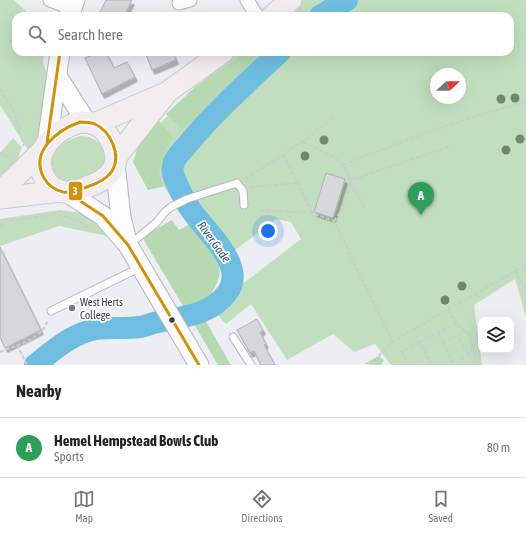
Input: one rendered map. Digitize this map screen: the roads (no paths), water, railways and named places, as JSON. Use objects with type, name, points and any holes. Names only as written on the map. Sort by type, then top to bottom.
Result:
[{"type":"main road","points":[[277,12],[291,0]]},
{"type":"main road","points":[[60,56],[57,76],[39,154],[44,178],[49,184],[103,216],[128,245],[199,365]]},
{"type":"main road","points":[[90,123],[166,93],[217,56]]},
{"type":"main road","points":[[57,76],[90,123]]},
{"type":"main road","points":[[0,198],[64,192],[98,182],[112,171],[115,161],[166,93]]},
{"type":"main road","points":[[0,192],[39,154],[58,132],[80,122],[90,123],[103,129],[108,136],[115,161],[121,217],[128,245]]},
{"type":"street","points":[[50,0],[72,8]]},
{"type":"street","points":[[247,0],[254,12]]},
{"type":"lane","points":[[128,245],[156,223],[165,212],[184,200],[239,185],[244,205]]},
{"type":"lane","points":[[51,311],[141,267]]},
{"type":"lane","points":[[233,337],[251,365]]},
{"type":"waterway","name":"River Gade","points":[[327,12],[347,0]]},
{"type":"waterway","name":"River Gade","points":[[35,365],[56,348],[79,334],[97,329],[141,327],[194,314],[212,307],[227,293],[232,283],[232,272],[229,260],[187,204],[174,178],[172,171],[173,166],[179,154],[232,96],[276,56]]},
{"type":"place","name":"Hemel Hempstead Bowls Club","points":[[421,215]]},
{"type":"place","name":"West Herts College","points":[[72,308]]}]
